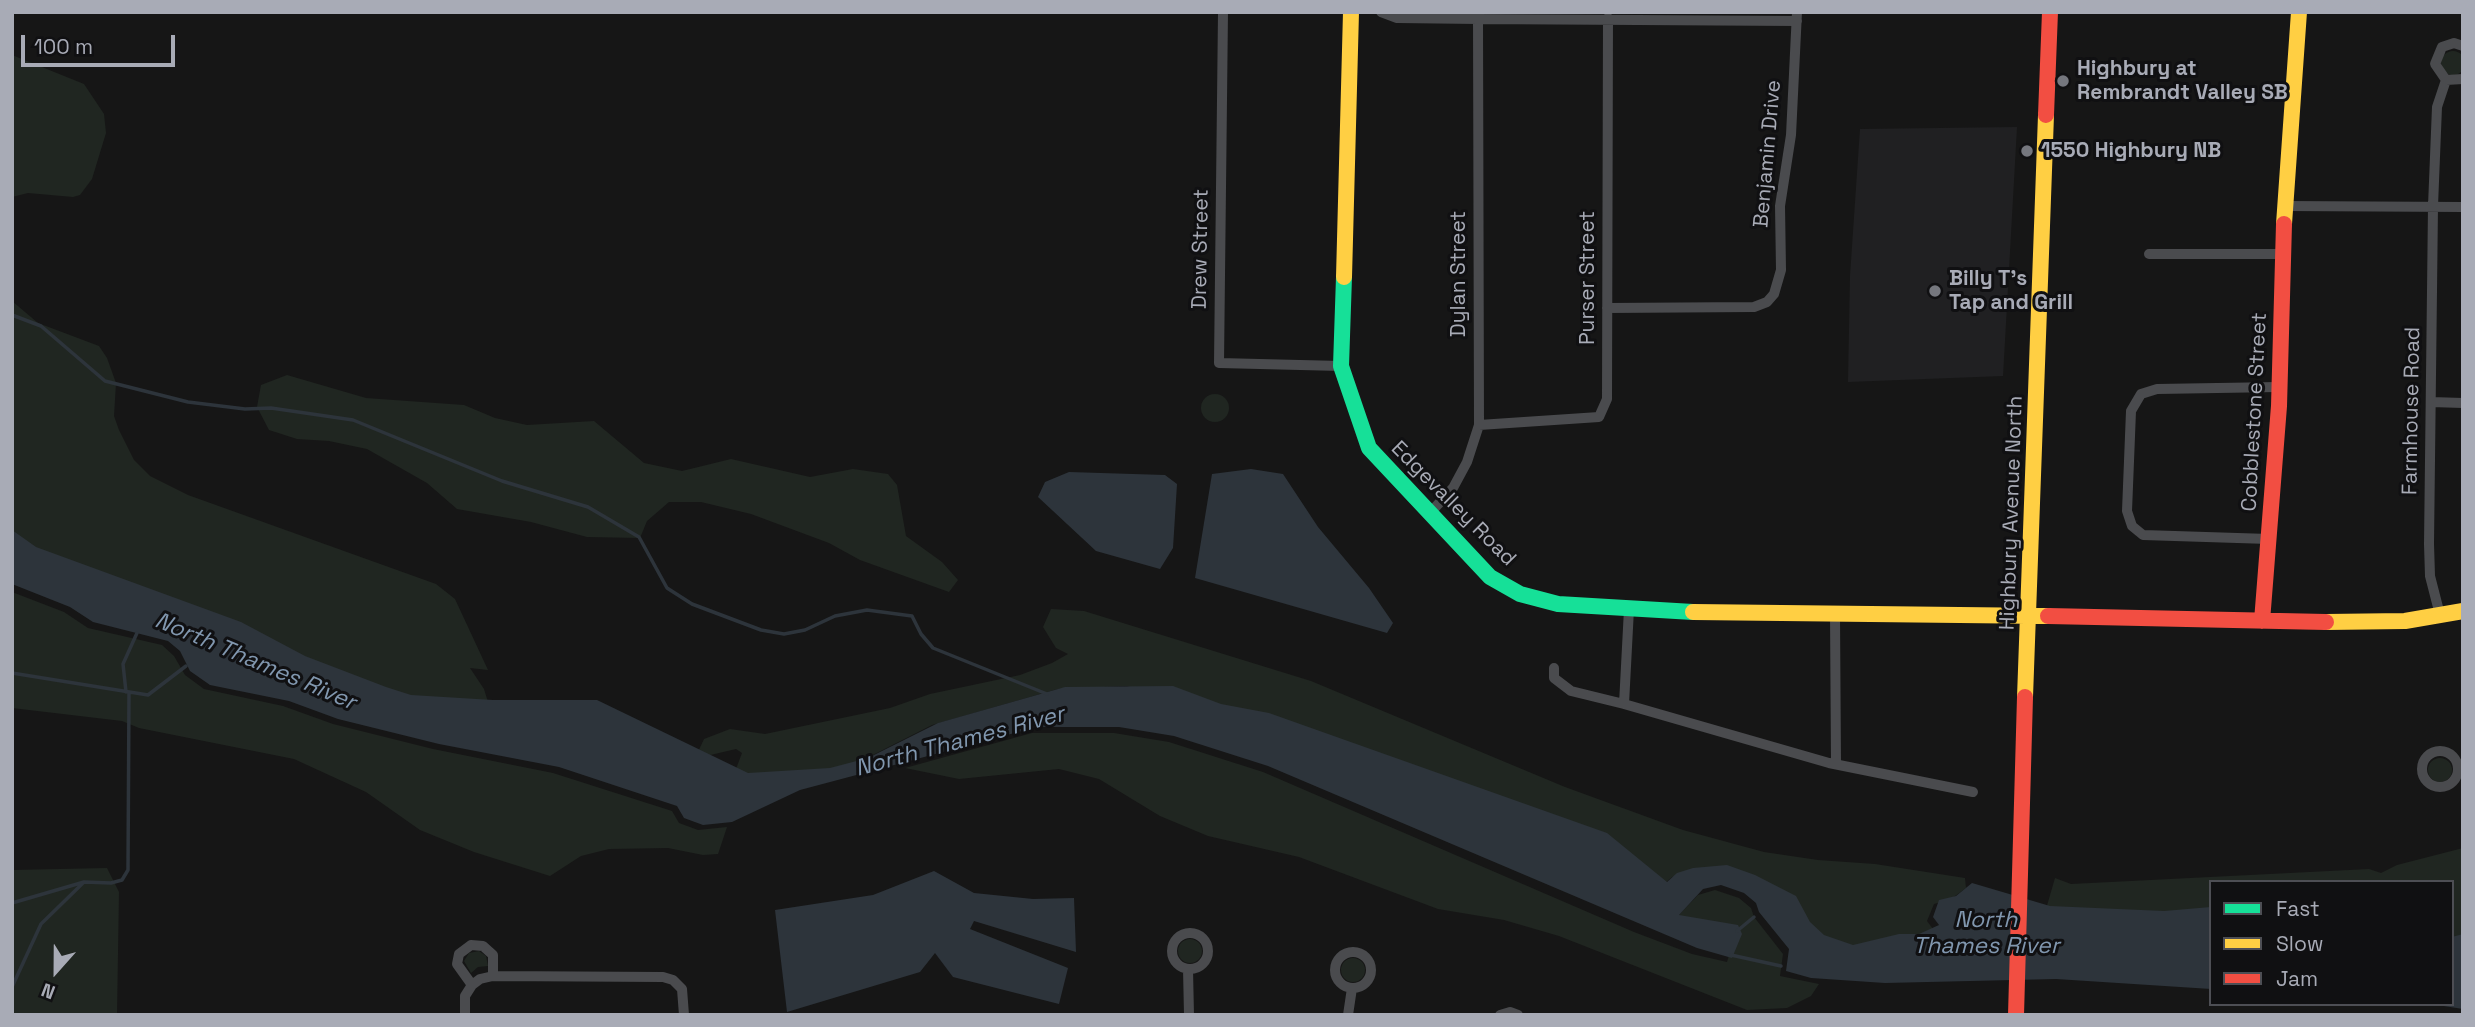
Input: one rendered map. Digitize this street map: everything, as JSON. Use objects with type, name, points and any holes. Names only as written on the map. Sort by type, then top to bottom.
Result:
[{"type":"street","name":"Drew Street","points":[[1223,12],[1219,363],[1341,366]]},
{"type":"street","name":"Edgevalley Road","points":[[1351,12],[1341,366],[1369,448],[1490,577],[1520,594],[1558,604],[1629,609],[1835,615],[2362,623],[2463,611]]},
{"type":"street","points":[[1381,12],[1397,18],[1478,19],[1671,15],[1797,17]]},
{"type":"street","name":"Highbury Avenue North","points":[[2016,1013],[2018,879],[2050,12]]},
{"type":"street","name":"Cobblestone Street","points":[[2262,621],[2278,387],[2284,206],[2293,125],[2299,12]]},
{"type":"street","name":"Benjamin Drive","points":[[1607,308],[1754,307],[1767,302],[1774,294],[1781,270],[1780,206],[1791,135],[1797,17]]},
{"type":"street","name":"Purser Street","points":[[1479,425],[1599,417],[1607,399],[1608,18]]},
{"type":"street","name":"Dylan Street","points":[[1430,513],[1453,488],[1467,462],[1479,425],[1478,19]]},
{"type":"street","points":[[2463,46],[2448,44],[2438,52],[2435,64],[2446,80],[2463,79]]},
{"type":"street","name":"Farmhouse Road","points":[[2440,615],[2430,576],[2433,206],[2437,107],[2446,80]]},
{"type":"street","points":[[2284,206],[2463,207]]},
{"type":"street","points":[[2149,254],[2283,254]]},
{"type":"street","points":[[2269,539],[2143,535],[2132,526],[2127,511],[2132,411],[2141,394],[2157,389],[2278,387]]},
{"type":"street","points":[[2431,402],[2463,404]]},
{"type":"street","points":[[1624,704],[1629,609]]},
{"type":"street","points":[[1835,615],[1836,764]]},
{"type":"street","points":[[1554,668],[1554,678],[1571,691],[1836,764],[1973,792]]},
{"type":"street","points":[[472,985],[457,964],[459,954],[471,945],[483,946],[493,955],[493,976]]},
{"type":"street","points":[[1188,969],[1189,1015]]},
{"type":"street","points":[[465,1015],[465,996],[472,985],[480,979],[493,976],[663,977],[673,980],[682,989],[684,1015]]},
{"type":"street","points":[[1348,1015],[1352,988]]},
{"type":"street","points":[[1500,1015],[1510,1012],[1518,1015]]},
{"type":"shaded area","points":[[2453,51],[2461,55],[2465,63],[2461,71],[2453,75],[2445,71],[2441,63],[2445,55]]},
{"type":"shaded area","points":[[12,55],[84,84],[104,114],[106,133],[92,179],[80,195],[73,197],[28,193],[12,197]]},
{"type":"shaded area","points":[[2017,127],[2003,376],[1848,382],[1850,276],[1860,129]]},
{"type":"shaded area","points":[[12,301],[38,323],[99,346],[107,358],[116,383],[114,416],[119,430],[134,460],[150,476],[188,495],[436,584],[455,599],[488,670],[470,668],[484,689],[488,702],[407,697],[32,549],[12,536]]},
{"type":"shaded area","points":[[287,375],[366,398],[464,405],[495,418],[527,425],[594,421],[644,463],[682,471],[731,459],[810,477],[853,469],[888,474],[897,485],[906,536],[942,562],[958,580],[949,592],[860,560],[829,543],[751,514],[701,502],[669,502],[647,521],[640,538],[587,537],[531,522],[457,509],[427,483],[367,449],[329,441],[297,439],[269,430],[257,407],[261,385]]},
{"type":"shaded area","points":[[1215,394],[1225,398],[1229,408],[1225,418],[1215,422],[1205,418],[1201,408],[1205,398]]},
{"type":"shaded area","points":[[12,592],[64,612],[88,628],[162,645],[174,656],[185,675],[204,689],[283,706],[333,724],[433,749],[553,773],[672,811],[679,823],[698,830],[727,827],[718,854],[703,855],[668,848],[609,849],[581,856],[550,876],[474,852],[420,830],[366,792],[294,759],[139,728],[122,721],[12,708]]},
{"type":"shaded area","points":[[1051,609],[1084,611],[1311,681],[1565,787],[1683,830],[1764,852],[1818,860],[1875,864],[1965,878],[1966,888],[1951,899],[1934,904],[1927,921],[1933,929],[1913,937],[1848,949],[1819,938],[1791,900],[1688,872],[1672,877],[1662,886],[1127,686],[1058,689],[932,725],[861,761],[824,771],[744,776],[736,769],[742,753],[736,749],[702,757],[697,754],[704,739],[730,729],[765,734],[890,708],[930,694],[1020,675],[1052,663],[1068,654],[1056,648],[1043,627]]},
{"type":"shaded area","points":[[1032,733],[1114,733],[1169,742],[1263,772],[1634,932],[1692,954],[1727,962],[1729,955],[1674,920],[1698,895],[1715,890],[1739,898],[1751,908],[1754,917],[1783,954],[1780,976],[1819,984],[1811,996],[1787,1008],[1747,1010],[1559,936],[1504,920],[1438,909],[1299,857],[1208,836],[1160,816],[1099,779],[1059,769],[959,779],[905,768]]},
{"type":"shaded area","points":[[2440,758],[2449,761],[2452,770],[2449,779],[2440,782],[2431,779],[2428,770],[2431,761]]},
{"type":"shaded area","points":[[2463,848],[2463,938],[2454,939],[2454,880],[2209,880],[2209,910],[2158,913],[2046,909],[2055,878],[2071,884],[2369,869],[2381,873],[2397,865]]},
{"type":"shaded area","points":[[107,868],[119,892],[117,1015],[12,1015],[12,870]]},
{"type":"shaded area","points":[[1190,939],[1199,942],[1202,951],[1199,960],[1190,963],[1181,960],[1178,951],[1181,942]]},
{"type":"shaded area","points":[[479,951],[486,956],[488,966],[478,967],[471,973],[464,961],[469,953]]},
{"type":"shaded area","points":[[1353,958],[1362,961],[1365,970],[1362,979],[1353,982],[1344,979],[1341,970],[1344,961]]},
{"type":"water","points":[[1251,469],[1283,474],[1318,527],[1369,588],[1393,623],[1387,633],[1195,578],[1212,474]]},
{"type":"water","points":[[1069,472],[1165,475],[1177,484],[1173,548],[1160,569],[1096,551],[1038,497],[1045,482]]},
{"type":"water","name":"North Thames River","points":[[12,530],[36,547],[241,622],[305,656],[386,687],[411,695],[493,700],[597,700],[748,773],[830,768],[868,758],[938,723],[1065,687],[1173,686],[1221,704],[1269,713],[1607,833],[1667,882],[1677,873],[1693,868],[1727,865],[1755,875],[1796,896],[1810,922],[1824,935],[1853,945],[1899,934],[1919,934],[1939,925],[1933,917],[1939,900],[1956,896],[1972,883],[2050,906],[2164,911],[2209,907],[2209,989],[2056,979],[1885,983],[1811,978],[1786,971],[1789,949],[1759,912],[1756,903],[1744,893],[1721,885],[1703,889],[1679,915],[1738,925],[1742,934],[1732,958],[1697,948],[1268,766],[1174,736],[1119,727],[1037,727],[800,790],[732,822],[703,825],[684,818],[677,806],[559,767],[439,744],[338,719],[289,701],[210,685],[190,671],[180,651],[168,641],[93,622],[70,607],[12,584]]},
{"type":"water","points":[[934,871],[974,893],[1033,899],[1074,898],[1076,952],[974,921],[970,929],[1068,968],[1059,1004],[953,977],[935,953],[920,972],[787,1012],[775,910],[873,895]]},
{"type":"water","points":[[2463,934],[2463,1009],[2444,1006],[2454,1006],[2454,936]]},
{"type":"waterway","points":[[12,315],[41,326],[105,381],[188,402],[245,409],[271,408],[353,420],[502,481],[588,507],[639,537],[667,588],[692,604],[761,630],[784,634],[805,630],[835,616],[867,610],[912,616],[921,634],[933,648],[1047,694]]},
{"type":"waterway","points":[[126,692],[123,664],[137,633]]},
{"type":"waterway","points":[[12,673],[148,695],[186,666]]},
{"type":"waterway","points":[[12,903],[84,882],[111,883],[122,880],[128,870],[129,692]]},
{"type":"waterway","points":[[12,987],[41,924],[83,883]]},
{"type":"waterway","points":[[1737,931],[1754,917]]},
{"type":"waterway","name":"North Thames River","points":[[1731,955],[1781,966]]},
{"type":"traffic: fast","points":[[1344,277],[1341,366],[1369,448],[1490,577],[1520,594],[1558,604],[1693,612]]},
{"type":"traffic: slow","points":[[1344,277],[1351,12]]},
{"type":"traffic: slow","points":[[2284,224],[2299,12]]},
{"type":"traffic: slow","points":[[2025,697],[2046,115]]},
{"type":"traffic: slow","points":[[2326,622],[2405,621],[2463,611]]},
{"type":"traffic: slow","points":[[1693,612],[2048,616]]},
{"type":"traffic: jam","points":[[2046,115],[2050,12]]},
{"type":"traffic: jam","points":[[2262,621],[2279,406],[2284,224]]},
{"type":"traffic: jam","points":[[2048,616],[2326,622]]},
{"type":"traffic: jam","points":[[2016,1015],[2025,697]]},
{"type":"place","name":"Highbury at Rembrandt Valley SB","points":[[2063,81]]},
{"type":"place","name":"1550 Highbury NB","points":[[2027,151]]},
{"type":"place","name":"Billy T's Tap and Grill","points":[[1935,291]]}]
